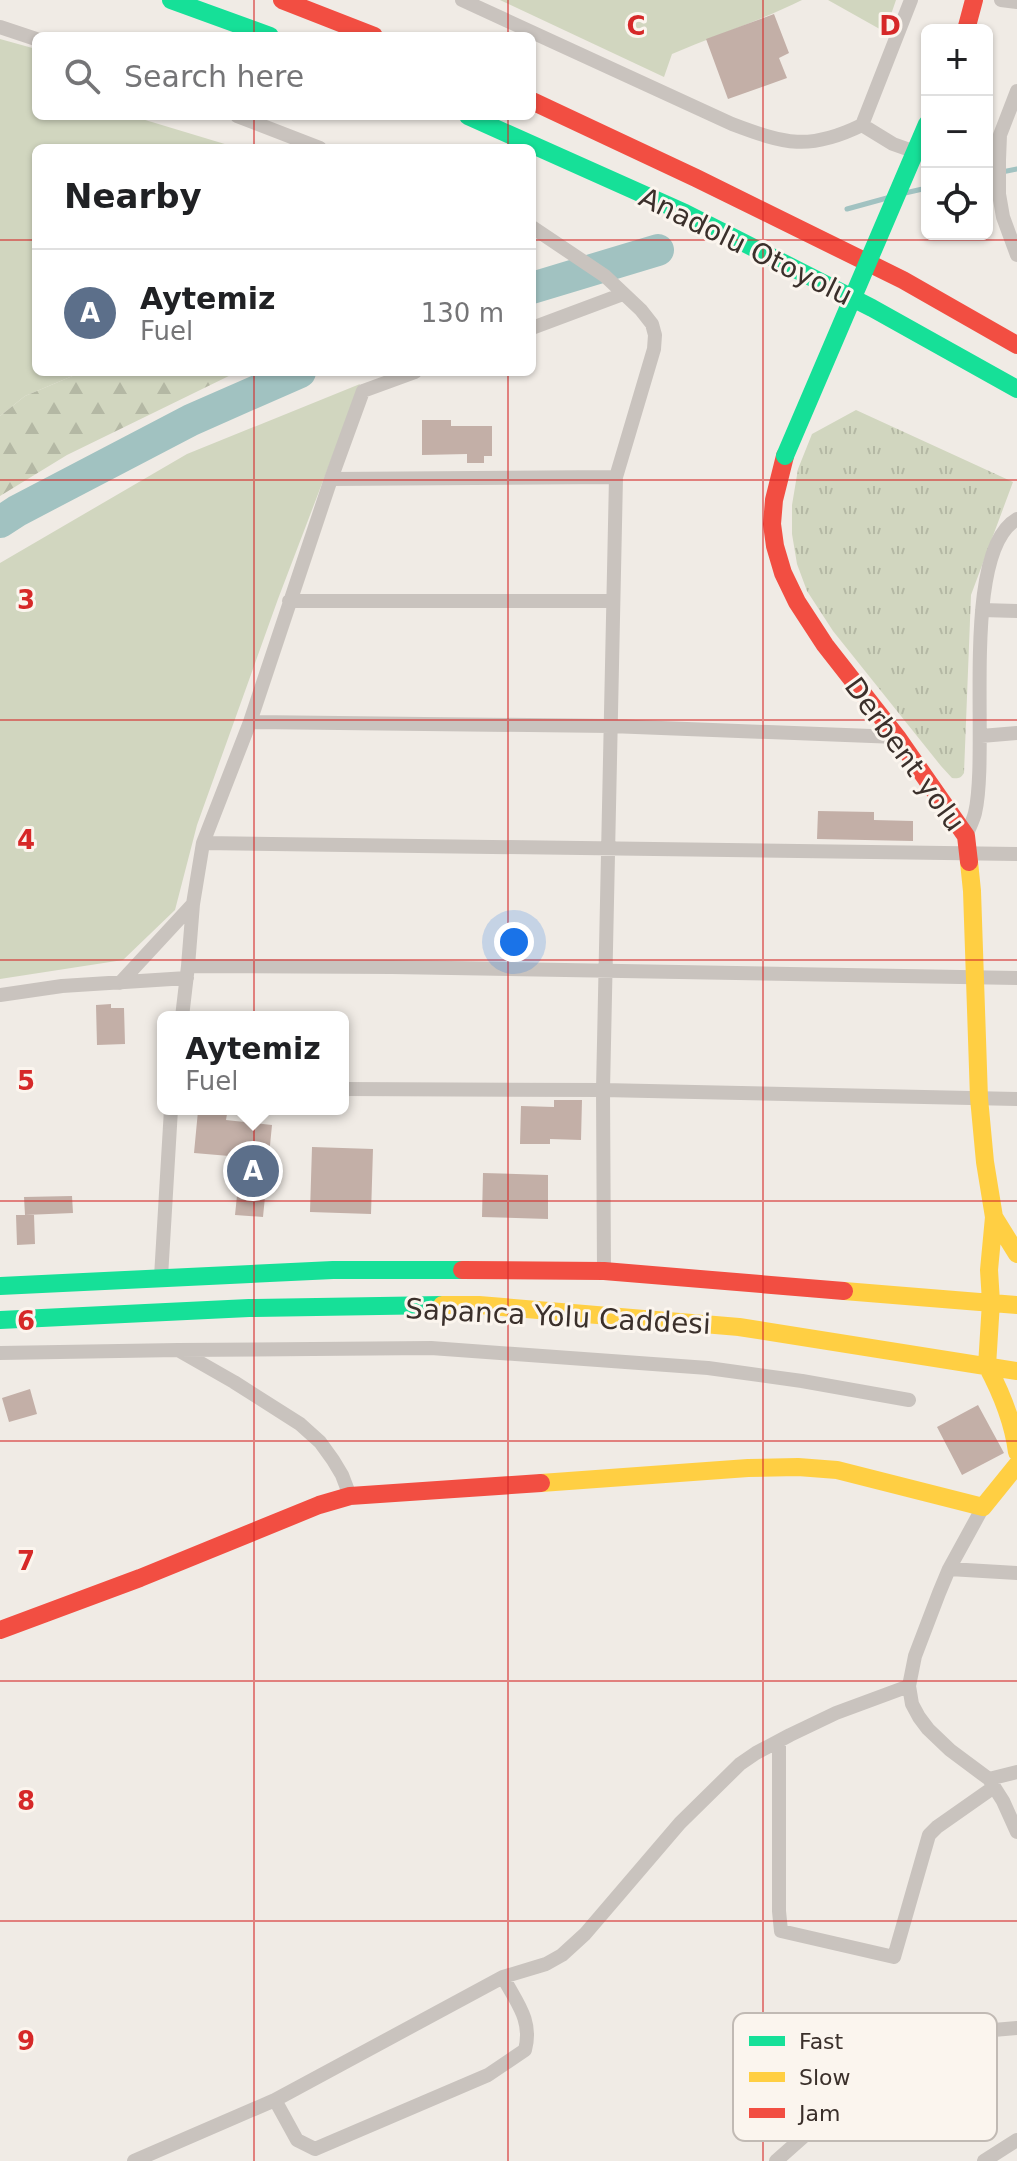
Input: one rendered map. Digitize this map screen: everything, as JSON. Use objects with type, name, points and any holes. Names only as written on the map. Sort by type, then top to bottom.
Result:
[{"type":"main road","points":[[171,0],[259,32]]},
{"type":"main road","points":[[282,0],[364,32]]},
{"type":"main road","points":[[968,24],[974,0]]},
{"type":"main road","name":"Anadolu Otoyolu","points":[[536,103],[903,280],[1017,345]]},
{"type":"main road","name":"Anadolu Otoyolu","points":[[477,120],[531,144]]},
{"type":"main road","name":"Derbent yolu","points":[[921,138],[785,456],[774,500],[772,524],[783,573],[797,602],[825,645],[897,737],[967,844],[972,891],[979,1098],[994,1217]]},
{"type":"main road","name":"Anadolu Otoyolu","points":[[536,146],[685,213],[872,308],[1017,389]]},
{"type":"main road","points":[[994,1217],[1017,1254]]},
{"type":"main road","points":[[994,1217],[989,1270],[991,1302],[987,1366],[1004,1398],[1016,1437],[1017,1452]]},
{"type":"main road","name":"Sapanca Yolu Caddesi","points":[[0,1286],[333,1270],[604,1271],[1017,1305]]},
{"type":"main road","name":"Sapanca Yolu Caddesi","points":[[0,1320],[249,1308],[479,1305],[739,1327],[1017,1371]]},
{"type":"main road","points":[[0,1630],[140,1578],[319,1505],[350,1496],[798,1467],[837,1470],[983,1507],[1017,1465]]},
{"type":"street","points":[[462,0],[532,32]]},
{"type":"street","points":[[536,34],[732,124],[766,137],[807,143],[824,141],[862,125],[911,0]]},
{"type":"street","points":[[1001,0],[1017,2]]},
{"type":"street","points":[[0,27],[32,38]]},
{"type":"street","points":[[1017,91],[993,137],[999,160],[999,194],[1010,214],[1017,255]]},
{"type":"street","points":[[247,120],[310,144]]},
{"type":"street","points":[[862,125],[893,144],[921,154]]},
{"type":"street","points":[[536,230],[605,276],[641,310],[652,324],[655,335],[654,349],[616,477],[603,1090],[604,1271]]},
{"type":"street","points":[[536,327],[623,294]]},
{"type":"street","points":[[183,1011],[193,904],[203,843],[250,722],[363,391],[404,376]]},
{"type":"street","points":[[331,479],[616,477]]},
{"type":"street","points":[[967,844],[975,811],[981,736],[982,610],[986,575],[1003,533],[1017,519]]},
{"type":"street","points":[[289,601],[613,601]]},
{"type":"street","points":[[982,610],[1017,611]]},
{"type":"street","points":[[250,722],[610,726],[897,737]]},
{"type":"street","points":[[981,736],[1017,733]]},
{"type":"street","points":[[203,843],[608,848],[967,844],[1017,854]]},
{"type":"street","points":[[120,983],[193,904]]},
{"type":"street","points":[[0,995],[62,986],[120,983],[188,972],[606,970],[1017,978]]},
{"type":"street","points":[[349,1089],[603,1090],[1017,1099]]},
{"type":"street","points":[[161,1277],[171,1115]]},
{"type":"street","points":[[0,1353],[446,1349],[708,1368],[909,1400]]},
{"type":"street","points":[[178,1350],[300,1424],[320,1442],[333,1460],[350,1496]]},
{"type":"street","points":[[983,1507],[949,1569],[915,1656],[909,1686],[912,1704],[928,1729],[992,1783],[1017,1832]]},
{"type":"street","points":[[949,1569],[1017,1573]]},
{"type":"street","points":[[134,2161],[168,2154],[503,1977],[546,1964],[572,1948],[680,1823],[740,1764],[836,1713],[909,1686]]},
{"type":"street","points":[[779,1741],[781,1931],[894,1957],[929,1835],[992,1783],[1017,1772]]},
{"type":"street","points":[[275,2100],[297,2140],[315,2149],[488,2075],[525,2050],[529,2036],[528,2025],[503,1977]]},
{"type":"street","points":[[997,2030],[1017,2028]]},
{"type":"street","points":[[984,2161],[1017,2140]]},
{"type":"street","points":[[776,2161],[799,2141]]},
{"type":"green space","points":[[500,0],[802,0],[672,54],[664,77]]},
{"type":"green space","points":[[828,0],[896,0],[885,32]]},
{"type":"green space","points":[[0,39],[32,48],[32,120],[145,120],[225,144],[32,144],[32,376],[72,376],[25,396],[0,416]]},
{"type":"green space","points":[[72,376],[229,376],[67,455],[0,496],[0,416],[25,396]]},
{"type":"green space","points":[[360,384],[197,825],[175,910],[123,960],[0,979],[0,563],[187,454]]},
{"type":"green space","points":[[856,410],[1013,482],[971,595],[964,773],[958,778],[952,778],[941,766],[833,631],[807,591],[797,564],[792,534],[792,505],[798,469],[812,434]]},
{"type":"building","points":[[774,14],[789,53],[779,58],[787,78],[728,99],[706,39]]},
{"type":"building","points":[[422,420],[451,420],[451,426],[492,426],[492,456],[484,456],[484,463],[467,463],[467,454],[422,455]]},
{"type":"building","points":[[818,811],[874,812],[874,820],[913,821],[913,841],[817,839]]},
{"type":"building","points":[[111,1004],[111,1008],[124,1008],[125,1044],[97,1045],[96,1005]]},
{"type":"building","points":[[554,1100],[582,1100],[581,1140],[550,1139],[550,1144],[520,1144],[521,1106],[554,1107]]},
{"type":"building","points":[[198,1115],[227,1115],[226,1120],[272,1125],[263,1217],[235,1215],[241,1157],[194,1153]]},
{"type":"building","points":[[312,1147],[373,1149],[371,1214],[310,1212]]},
{"type":"building","points":[[483,1173],[548,1175],[548,1219],[482,1217]]},
{"type":"building","points":[[72,1196],[73,1213],[25,1215],[24,1197]]},
{"type":"building","points":[[16,1215],[34,1215],[35,1244],[17,1245]]},
{"type":"building","points":[[30,1389],[37,1414],[9,1422],[2,1398]]},
{"type":"building","points":[[978,1405],[1004,1453],[962,1475],[937,1427]]},
{"type":"waterway","points":[[993,174],[1017,169]]},
{"type":"waterway","points":[[905,193],[921,189]]},
{"type":"waterway","points":[[847,209],[887,198]]},
{"type":"waterway","points":[[536,287],[658,250]]},
{"type":"waterway","points":[[0,522],[191,420],[291,376]]},
{"type":"traffic: fast","points":[[171,0],[259,32]]},
{"type":"traffic: fast","points":[[477,120],[531,144]]},
{"type":"traffic: fast","points":[[785,456],[921,138]]},
{"type":"traffic: fast","points":[[536,146],[685,213],[872,308],[1017,389]]},
{"type":"traffic: fast","points":[[0,1286],[333,1270],[462,1270]]},
{"type":"traffic: fast","points":[[0,1320],[249,1308],[442,1305]]},
{"type":"traffic: slow","points":[[969,862],[979,1098],[994,1217],[989,1270],[991,1302]]},
{"type":"traffic: slow","points":[[994,1217],[1017,1254]]},
{"type":"traffic: slow","points":[[844,1291],[1017,1305]]},
{"type":"traffic: slow","points":[[987,1366],[991,1302]]},
{"type":"traffic: slow","points":[[442,1305],[479,1305],[739,1327],[1017,1371]]},
{"type":"traffic: slow","points":[[987,1366],[1006,1408],[1017,1452]]},
{"type":"traffic: slow","points":[[541,1483],[798,1467],[837,1470],[983,1507],[1017,1465]]},
{"type":"traffic: jam","points":[[282,0],[364,32]]},
{"type":"traffic: jam","points":[[968,24],[974,0]]},
{"type":"traffic: jam","points":[[536,103],[903,280],[1017,345]]},
{"type":"traffic: jam","points":[[785,456],[774,500],[772,524],[783,573],[797,602],[825,645],[897,737],[966,836],[969,862]]},
{"type":"traffic: jam","points":[[462,1270],[604,1271],[844,1291]]},
{"type":"traffic: jam","points":[[0,1630],[140,1578],[319,1505],[350,1496],[541,1483]]},
{"type":"place","name":"Aytemiz","points":[[253,1171]]}]
